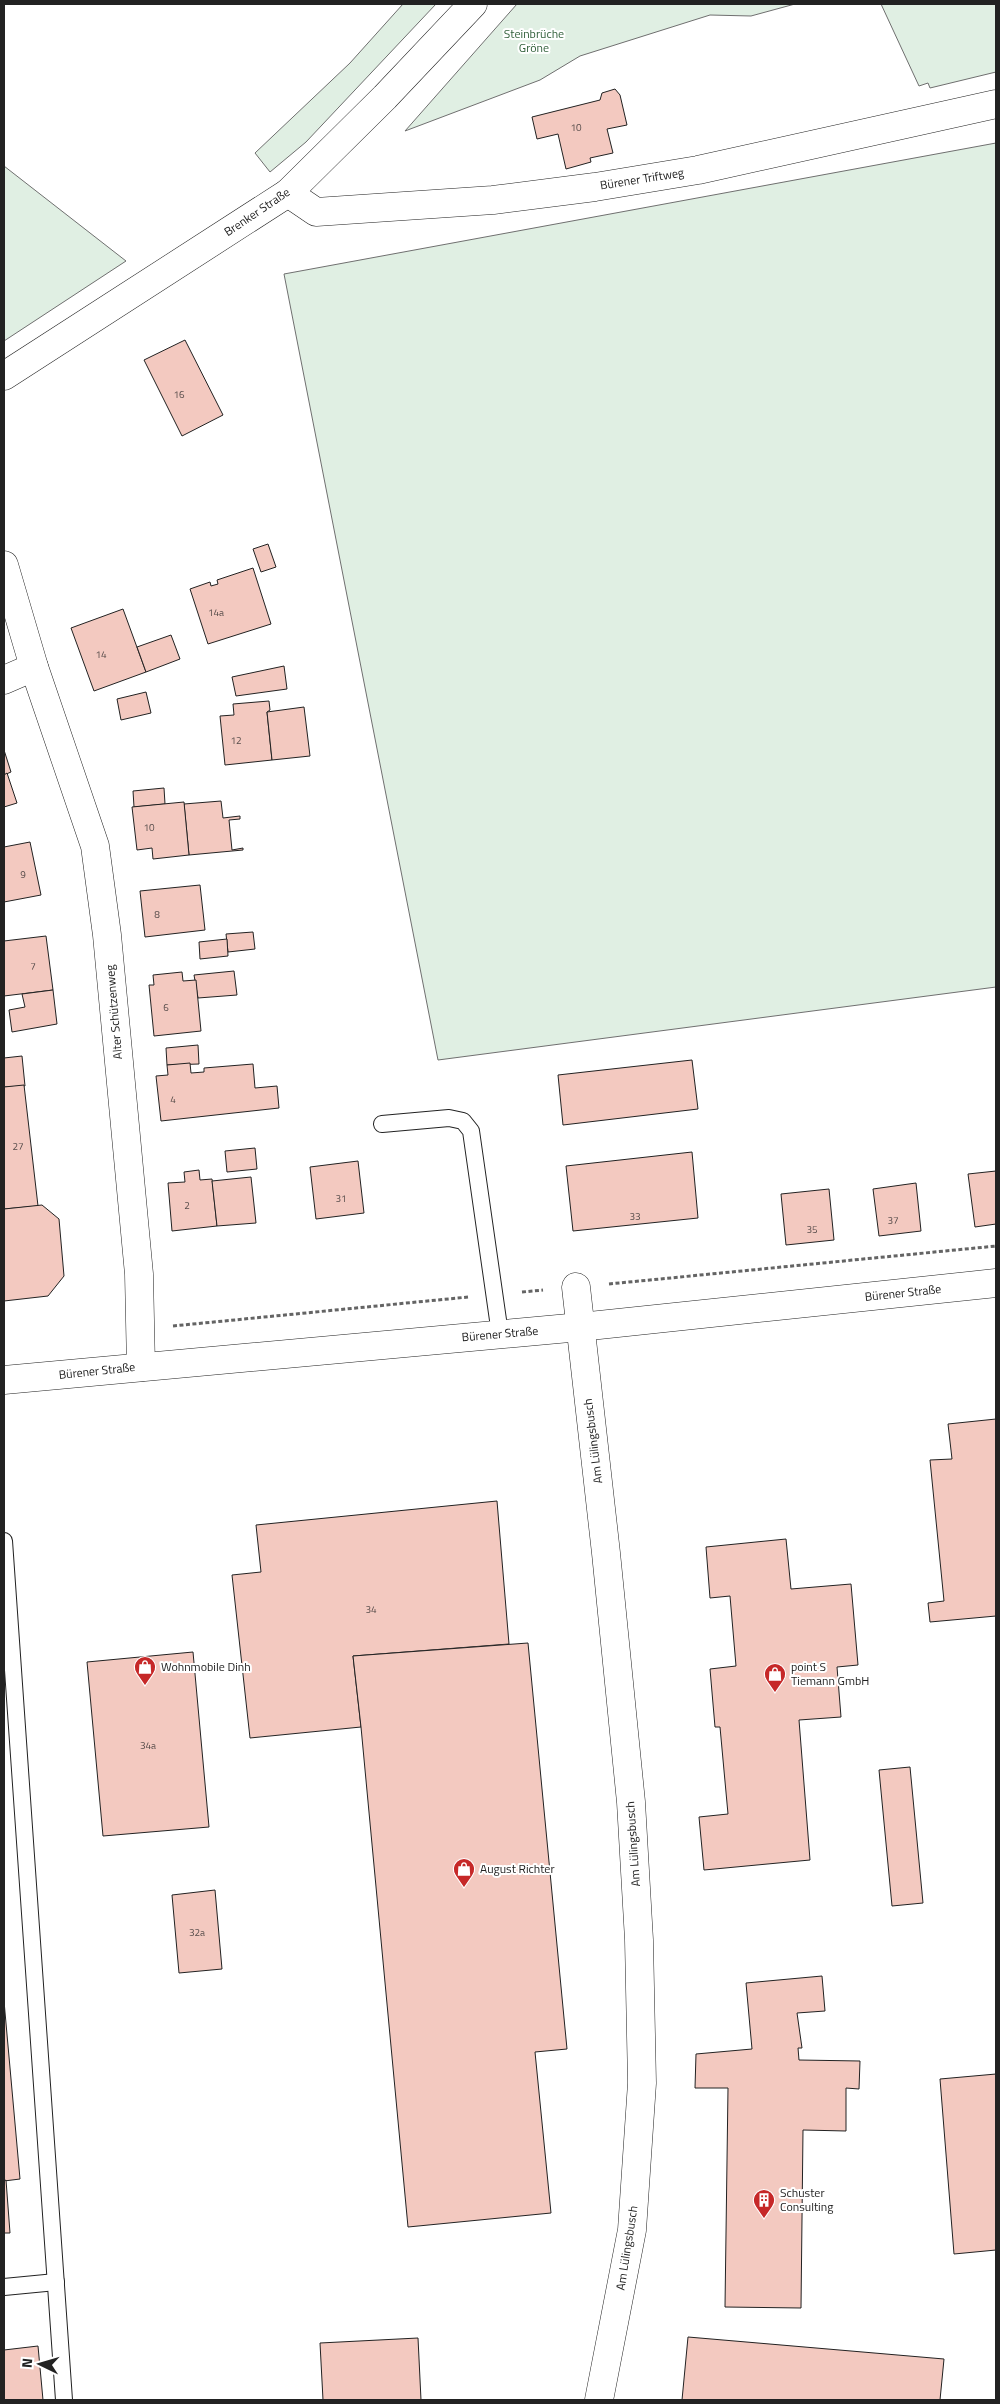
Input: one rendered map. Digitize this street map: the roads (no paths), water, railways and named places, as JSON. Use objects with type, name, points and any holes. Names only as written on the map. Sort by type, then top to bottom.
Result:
[{"type":"street","name":"Brenker Straße","points":[[4,376],[288,193],[385,97],[473,4]]},
{"type":"street","name":"Bürener Triftweg","points":[[288,193],[316,212],[502,199],[595,187],[698,170],[996,104]]},
{"type":"street","name":"Alter Schützenweg","points":[[4,564],[34,667],[95,846],[107,935],[139,1274],[141,1367]]},
{"type":"street","points":[[4,680],[34,667]]},
{"type":"street","name":"Bürener Straße","points":[[4,1380],[580,1327],[996,1283]]},
{"type":"street","name":"Am Lülingsbusch","points":[[576,1287],[606,1553],[630,1802],[639,1940],[642,2073],[632,2230],[599,2400]]},
{"type":"lane","points":[[382,1124],[449,1118],[463,1120],[471,1131],[500,1334]]},
{"type":"lane","points":[[4,1541],[64,2400]]},
{"type":"lane","points":[[4,2287],[56,2282]]},
{"type":"place","name":"Wohnmobile Dinh","points":[[145,1686]]},
{"type":"place","name":"point S Tiemann GmbH","points":[[775,1693]]},
{"type":"place","name":"August Richter","points":[[464,1888]]},
{"type":"place","name":"Schuster Consulting","points":[[764,2219]]},
{"type":"park label","name":"Steinbrüche Gröne","points":[[534,41]]}]
